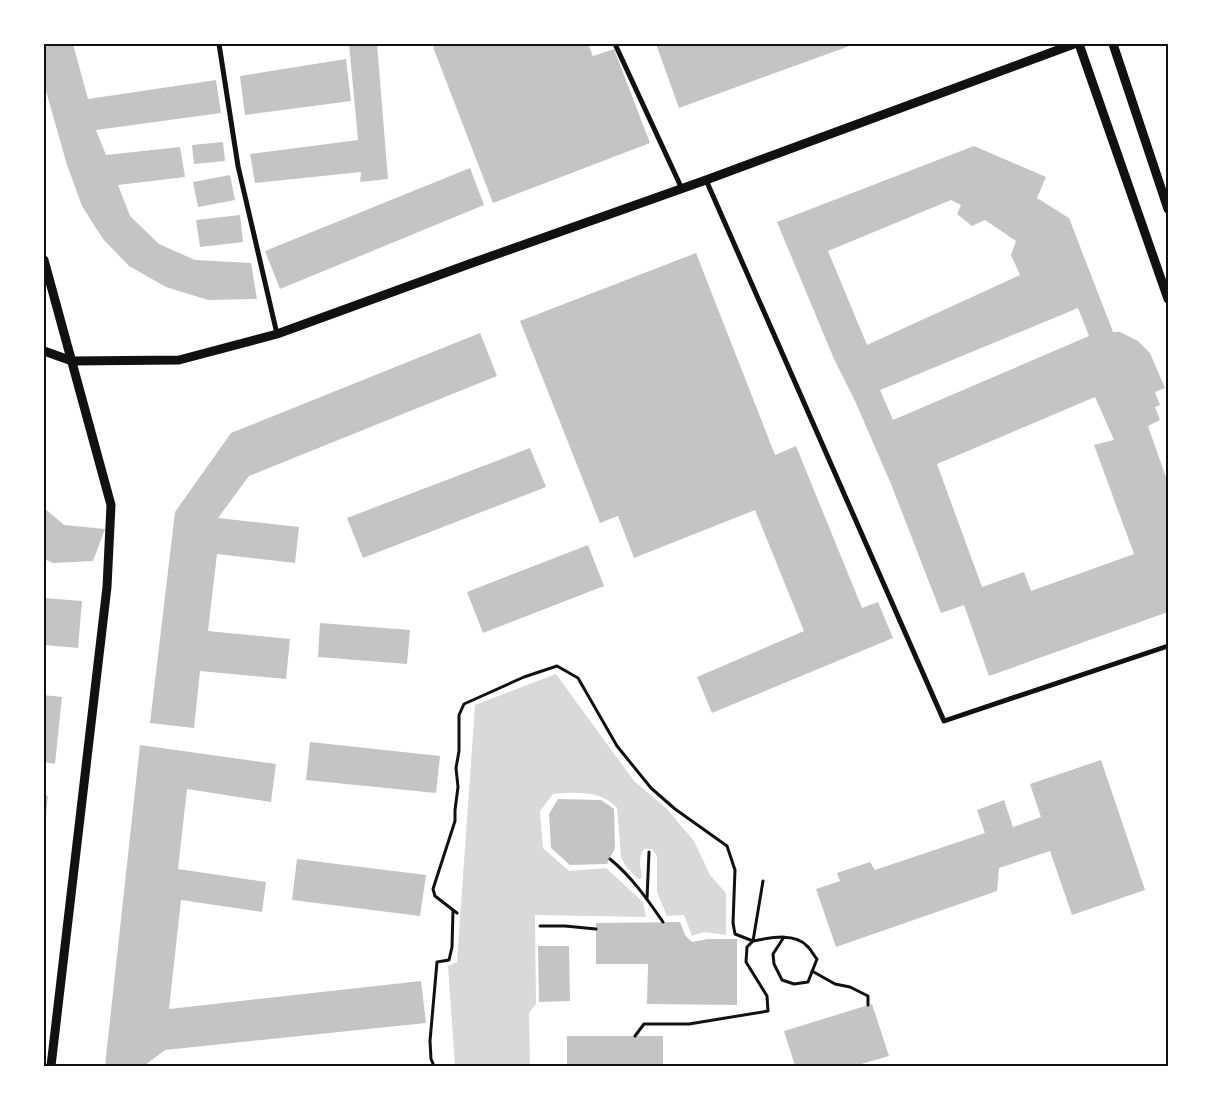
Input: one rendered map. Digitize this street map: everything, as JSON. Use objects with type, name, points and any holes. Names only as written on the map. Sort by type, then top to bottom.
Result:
[{"type":"street","points":[[218,44],[238,166],[277,334]]},
{"type":"street","points":[[615,44],[682,189]]},
{"type":"street","points":[[44,351],[72,361],[179,360],[277,334],[682,189],[1074,44]]},
{"type":"street","points":[[1079,44],[1168,299]]},
{"type":"street","points":[[1113,44],[1168,209]]},
{"type":"street","points":[[706,180],[944,721],[1168,646]]},
{"type":"street","points":[[44,260],[111,505],[107,586],[51,1066]]},
{"type":"path","points":[[457,914],[436,896],[433,889],[456,821],[459,715],[464,704],[524,677],[558,666],[578,678],[617,746],[651,788],[674,809],[726,846],[734,870],[732,923],[734,934],[752,941],[784,937],[790,937],[806,944],[816,959],[808,982],[794,984],[782,980],[774,964],[772,954],[784,937]]},
{"type":"path","points":[[647,900],[649,852]]},
{"type":"path","points":[[610,859],[622,869],[662,922]]},
{"type":"path","points":[[635,1036],[644,1024],[689,1024],[768,1011],[766,996],[746,962],[746,947],[752,941],[763,881]]},
{"type":"path","points":[[434,1066],[431,1059],[430,1041],[437,962],[449,960],[452,947],[453,911]]},
{"type":"path","points":[[540,926],[596,929]]},
{"type":"path","points":[[812,971],[834,984],[850,988],[868,996],[868,1005]]},
{"type":"shaded area","points":[[556,674],[634,781],[667,809],[694,841],[710,875],[726,893],[726,935],[704,932],[692,936],[684,915],[667,916],[657,892],[657,856],[652,849],[644,849],[640,859],[642,877],[640,879],[625,865],[621,857],[617,808],[611,802],[596,795],[553,794],[540,811],[543,848],[569,871],[606,868],[643,902],[646,917],[535,915],[536,1004],[529,1013],[530,1066],[455,1066],[448,966],[457,962],[475,705]]},
{"type":"building","points":[[44,44],[73,44],[88,99],[216,80],[221,113],[96,130],[106,155],[180,147],[185,177],[118,185],[130,216],[159,244],[195,260],[251,263],[257,299],[208,300],[166,287],[129,266],[103,239],[82,206],[67,165],[44,84]]},
{"type":"building","points":[[349,44],[377,44],[388,179],[360,182],[361,172],[255,183],[250,154],[358,140]]},
{"type":"building","points":[[442,44],[588,44],[593,56],[614,49],[650,143],[493,203],[433,47]]},
{"type":"building","points":[[656,44],[855,44],[679,108]]},
{"type":"building","points":[[346,59],[351,101],[245,115],[240,76]]},
{"type":"building","points":[[223,142],[225,161],[194,164],[192,145]]},
{"type":"building","points":[[974,146],[1046,177],[1037,198],[1069,218],[1113,332],[1120,332],[1138,341],[1150,353],[1165,388],[1155,392],[1160,405],[1155,407],[1160,420],[1148,426],[1168,483],[1168,612],[989,676],[964,605],[941,613],[891,484],[855,401],[834,359],[777,222]],"holes":[[[951,200],[961,205],[957,214],[972,226],[985,220],[1016,241],[1011,255],[1020,275],[867,345],[828,251]],[[1078,308],[1089,336],[893,420],[880,390]],[[1095,397],[1114,440],[1094,445],[1134,554],[1031,591],[1024,572],[982,587],[937,464]]]},
{"type":"building","points":[[470,168],[484,205],[280,289],[265,251]]},
{"type":"building","points":[[230,175],[235,200],[198,207],[193,182]]},
{"type":"building","points":[[240,215],[243,242],[200,247],[196,220]]},
{"type":"building","points":[[696,253],[775,455],[796,446],[862,608],[878,602],[893,638],[712,713],[697,677],[804,631],[755,510],[634,558],[618,516],[600,523],[520,321]]},
{"type":"building","points":[[480,333],[497,376],[249,476],[218,518],[299,527],[295,563],[217,554],[208,631],[290,639],[286,679],[200,671],[194,728],[150,723],[175,512],[231,433]]},
{"type":"building","points":[[530,448],[546,487],[363,558],[347,518]]},
{"type":"building","points":[[44,508],[64,525],[105,529],[93,561],[53,563],[44,559]]},
{"type":"building","points":[[588,545],[604,586],[483,633],[467,592]]},
{"type":"building","points":[[44,598],[82,601],[78,648],[44,645]]},
{"type":"building","points":[[320,623],[410,630],[407,664],[318,657]]},
{"type":"building","points":[[44,695],[62,697],[55,764],[44,762]]},
{"type":"building","points":[[310,742],[440,756],[436,793],[306,780]]},
{"type":"building","points":[[140,745],[276,764],[271,802],[187,789],[178,869],[266,882],[262,912],[181,900],[169,1009],[421,981],[426,1023],[165,1050],[144,1066],[105,1066]]},
{"type":"building","points":[[1101,760],[1145,890],[1072,915],[1050,851],[999,868],[997,891],[836,947],[816,889],[840,881],[837,873],[870,862],[875,870],[985,833],[977,810],[1004,800],[1013,827],[1041,817],[1030,784]]},
{"type":"building","points":[[44,795],[48,796],[45,823],[44,823]]},
{"type":"building","points":[[558,799],[601,800],[614,809],[615,848],[607,864],[570,865],[551,848],[549,814]]},
{"type":"building","points":[[297,859],[426,875],[420,916],[292,900]]},
{"type":"building","points":[[680,922],[685,935],[692,942],[708,939],[737,939],[737,1005],[647,1004],[648,964],[596,964],[596,923]]},
{"type":"building","points":[[538,946],[569,946],[570,1001],[539,1002]]},
{"type":"building","points":[[872,1004],[889,1056],[854,1066],[795,1066],[784,1031]]},
{"type":"building","points":[[567,1036],[663,1036],[663,1066],[567,1066]]}]
